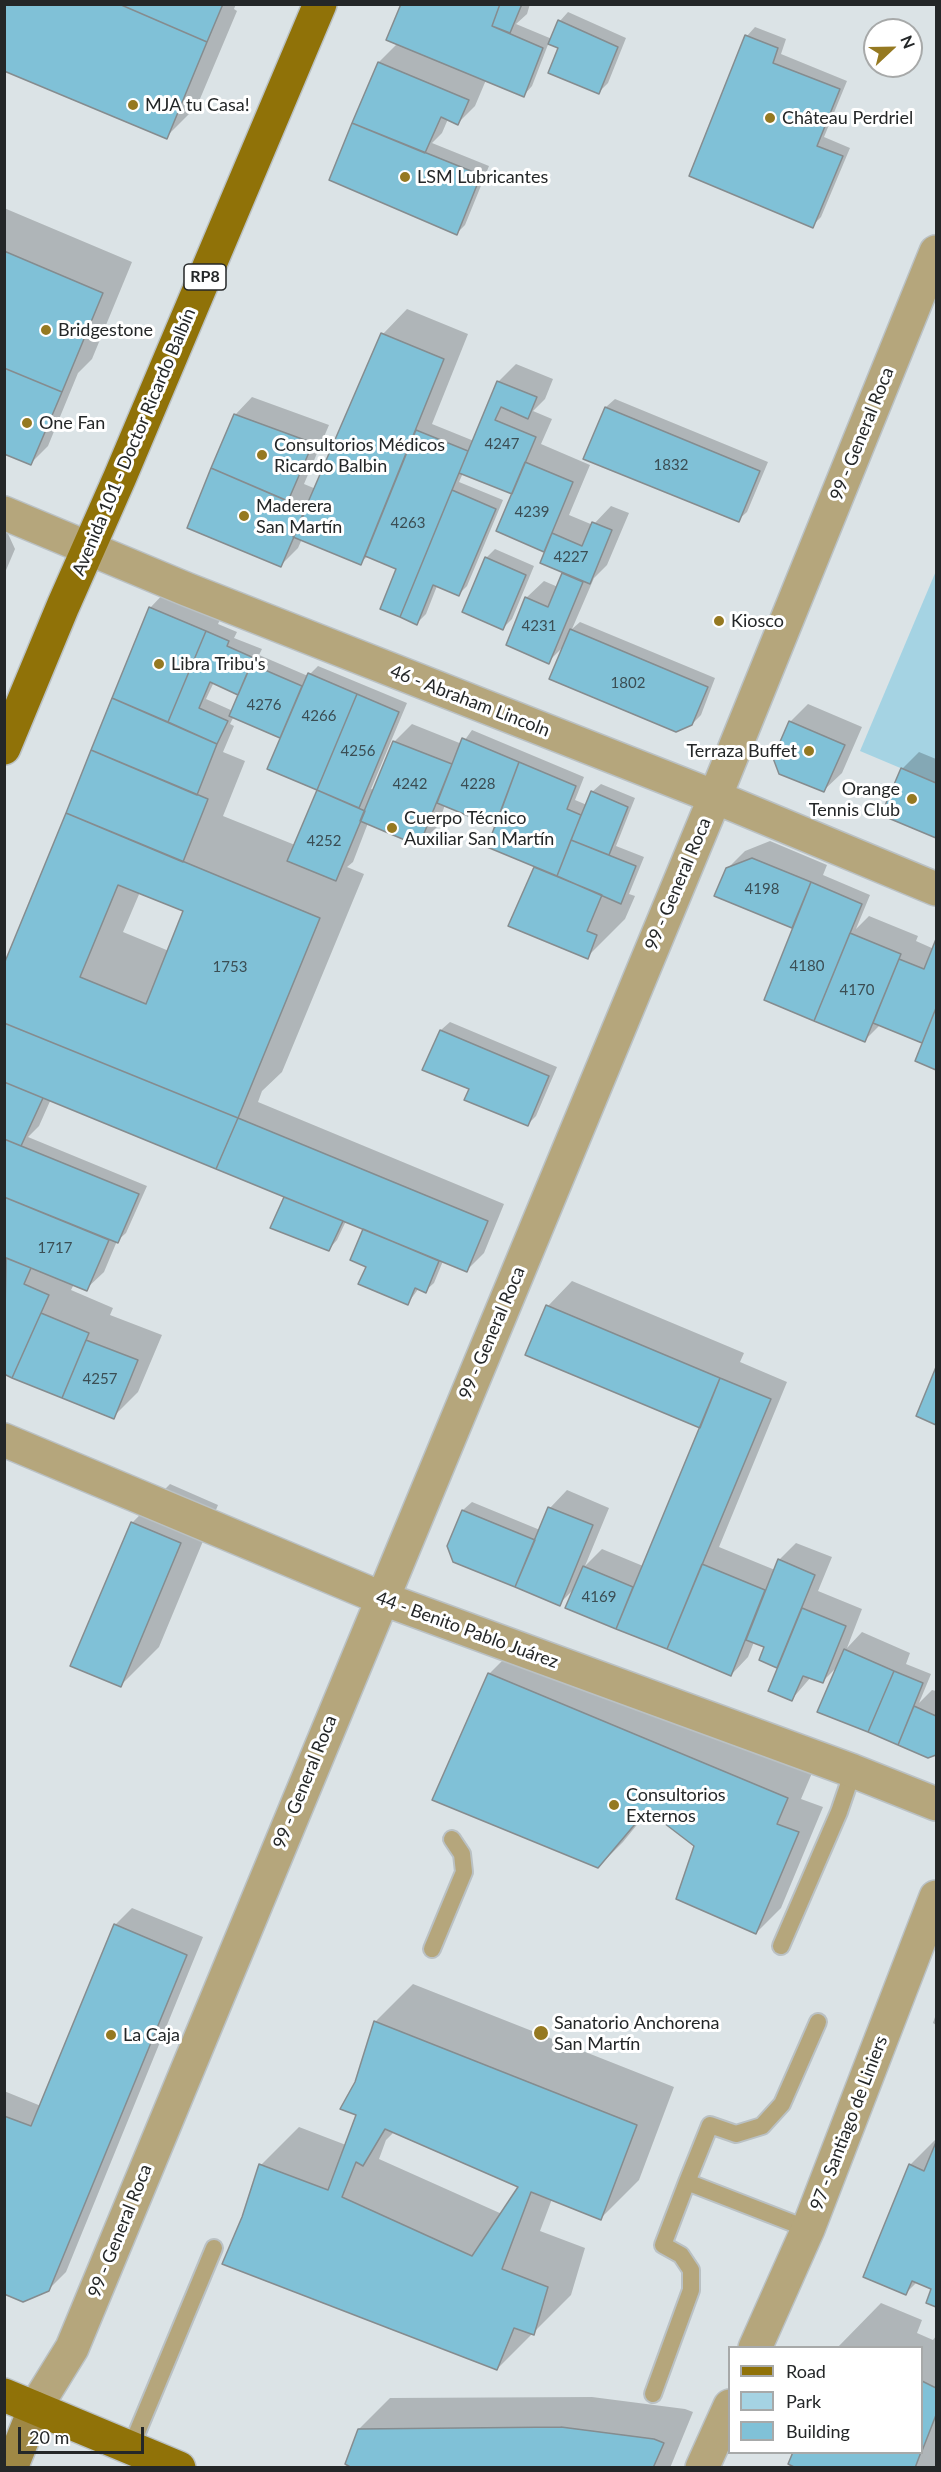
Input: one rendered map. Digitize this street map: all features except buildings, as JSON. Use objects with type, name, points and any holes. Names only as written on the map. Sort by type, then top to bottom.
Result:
[{"type":"main road","name":"Avenida 101 - Doctor Ricardo Balbín","points":[[4,748],[320,4]]},
{"type":"main road","points":[[4,2395],[179,2468]]},
{"type":"street","name":"99 - General Roca","points":[[35,2408],[72,2349],[381,1598],[715,797],[936,252]]},
{"type":"street","name":"46 - Abraham Lincoln","points":[[4,513],[186,589],[715,797],[936,889]]},
{"type":"street","name":"44 - Benito Pablo Juárez","points":[[4,1440],[381,1598],[853,1771],[936,1804]]},
{"type":"street","name":"97 - Santiago de Liniers","points":[[756,2346],[808,2229],[936,1897]]},
{"type":"street","points":[[11,2468],[35,2408]]},
{"type":"street","points":[[702,2468],[728,2408]]},
{"type":"lane","points":[[781,1946],[839,1812],[853,1771]]},
{"type":"lane","points":[[432,1949],[464,1872],[462,1854],[452,1839]]},
{"type":"lane","points":[[653,2394],[691,2290],[691,2270],[681,2255],[663,2245],[710,2125],[736,2134],[762,2126],[782,2104],[818,2022]]},
{"type":"lane","points":[[687,2182],[808,2229]]},
{"type":"lane","points":[[131,2447],[214,2248]]},
{"type":"green space","points":[[936,571],[936,783],[860,751]]},
{"type":"place","name":"MJA tu Casa!","points":[[133,105]]},
{"type":"place","name":"Château Perdriel","points":[[770,118]]},
{"type":"place","name":"LSM Lubricantes","points":[[405,177]]},
{"type":"place","name":"Bridgestone","points":[[46,330]]},
{"type":"place","name":"One Fan","points":[[27,423]]},
{"type":"place","name":"Consultorios Médicos Ricardo Balbin","points":[[262,455]]},
{"type":"place","name":"Maderera San Martín","points":[[244,516]]},
{"type":"place","name":"Kiosco","points":[[719,621]]},
{"type":"place","name":"Libra Tribu's","points":[[159,664]]},
{"type":"place","name":"Terraza Buffet","points":[[809,751]]},
{"type":"place","name":"Orange Tennis Club","points":[[912,799]]},
{"type":"place","name":"Cuerpo Técnico Auxiliar San Martín","points":[[392,828]]},
{"type":"place","name":"Consultorios Externos","points":[[614,1805]]},
{"type":"place","name":"Sanatorio Anchorena San Martín","points":[[541,2033]]},
{"type":"place","name":"La Caja","points":[[111,2035]]}]
